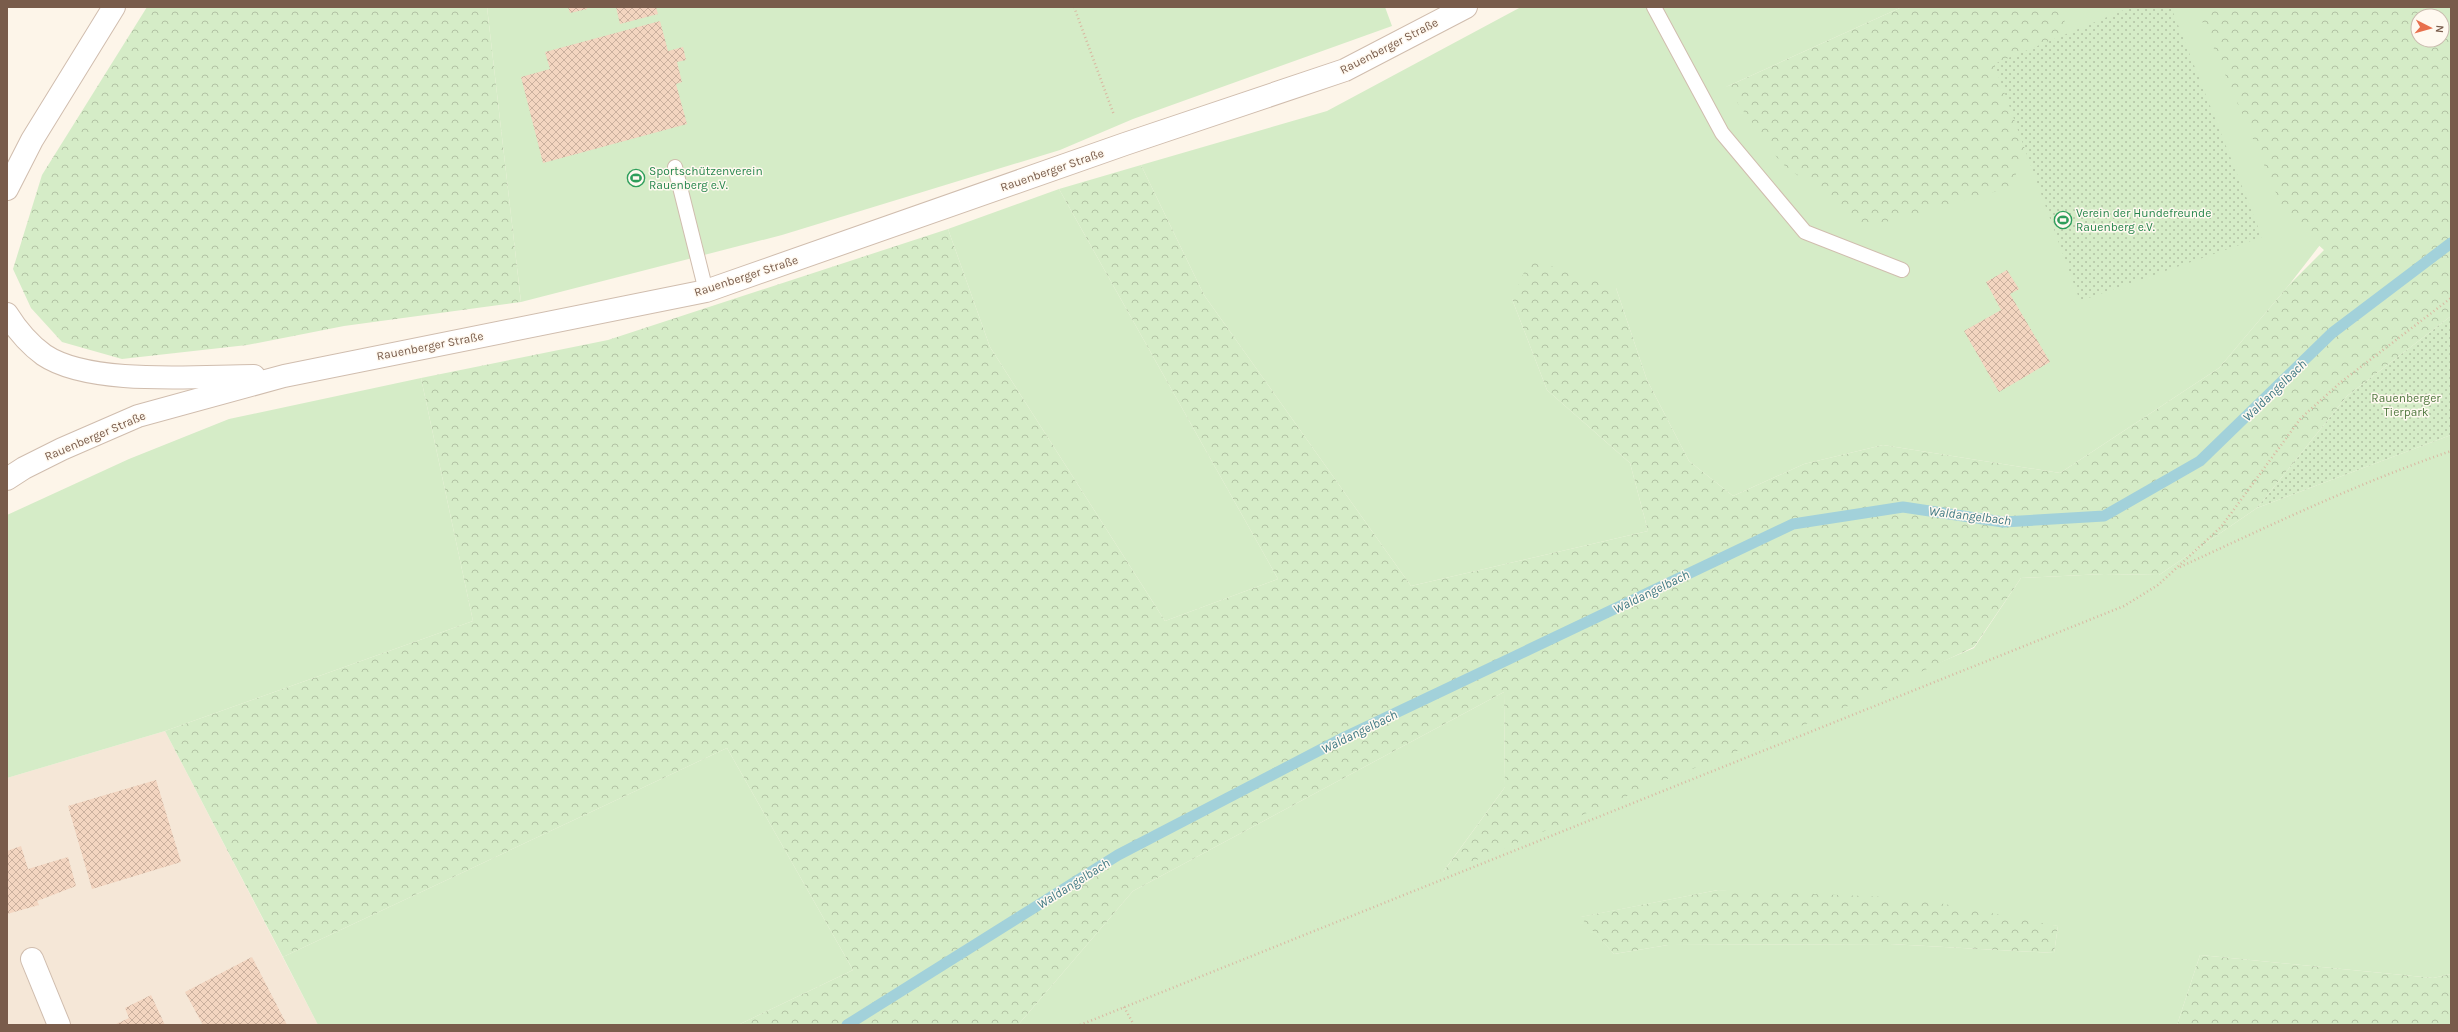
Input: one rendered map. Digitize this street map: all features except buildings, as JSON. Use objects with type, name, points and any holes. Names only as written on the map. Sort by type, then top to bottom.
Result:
[{"type":"street","points":[[7,189],[32,140],[114,7]]},
{"type":"street","name":"Rauenberger Straße","points":[[7,479],[24,468],[62,449],[138,416],[284,376],[706,291],[1125,144],[1345,70],[1466,7]]},
{"type":"street","points":[[7,314],[18,331],[44,355],[64,365],[90,372],[124,376],[284,376]]},
{"type":"street","points":[[32,959],[59,1025]]},
{"type":"lane","points":[[1654,7],[1722,133],[1805,232],[1902,270]]},
{"type":"lane","points":[[675,167],[706,291]]},
{"type":"path","points":[[1074,7],[1125,144]]},
{"type":"path","points":[[1080,1025],[2124,606],[2158,585],[2221,527],[2302,418],[2341,382],[2451,298]]},
{"type":"path","points":[[2178,568],[2316,505],[2413,464],[2451,451]]},
{"type":"path","points":[[1124,1007],[1134,1025]]},
{"type":"shaded area","points":[[165,731],[318,1025],[7,1025],[7,778]]},
{"type":"green space","points":[[147,7],[487,7],[521,302],[344,326],[247,345],[122,359],[62,342],[31,308],[13,269],[42,175]]},
{"type":"green space","points":[[487,7],[1385,7],[1392,26],[1133,119],[1060,150],[782,235],[521,302]]},
{"type":"green space","points":[[1521,7],[1902,7],[1726,87],[1974,7],[2427,7],[2410,8],[2410,48],[2425,48],[2451,76],[2289,285],[2219,368],[2060,473],[1883,445],[1804,464],[1733,496],[1689,461],[1647,380],[1616,288],[1512,299],[1547,390],[1630,463],[1648,531],[1411,586],[1204,295],[1141,165],[1327,111]]},
{"type":"green space","points":[[1902,7],[2079,7],[2065,9],[2062,95],[2008,188],[1868,227],[1781,163],[1726,87]]},
{"type":"green space","points":[[2131,7],[2171,7],[2262,237],[2080,301],[1994,64]]},
{"type":"green space","points":[[2196,7],[2451,7],[2451,316],[2347,396],[2257,508],[2159,575],[2104,574],[2021,578],[1974,647],[1831,714],[1667,779],[1441,875],[1505,787],[1504,692],[1133,891],[1018,1025],[738,1025],[853,970],[727,748],[283,957],[165,731],[473,621],[421,378],[608,340],[948,229],[990,347],[1165,621],[1278,579],[1059,189],[1141,165],[1204,295],[1411,586],[1648,531],[1630,463],[1547,390],[1512,299],[1530,259],[1616,288],[1647,380],[1689,461],[1733,496],[1804,464],[1883,445],[2060,473],[2219,368],[2289,285],[2324,250],[2286,216]]},
{"type":"green space","points":[[1059,189],[1278,579],[1165,621],[990,347],[948,229]]},
{"type":"green space","name":"Rauenberger Tierpark","points":[[2451,316],[2451,435],[2257,508],[2347,396]]},
{"type":"green space","points":[[421,378],[473,621],[165,731],[7,778],[7,515],[129,459],[229,419]]},
{"type":"green space","points":[[2451,435],[2451,974],[2433,978],[2200,955],[2177,1025],[1018,1025],[1133,891],[1504,692],[1505,787],[1443,872],[1974,648],[2021,578],[2104,574],[2159,575],[2257,508]],"holes":[[[1718,890],[2058,926],[2054,953],[1890,944],[1668,945],[1614,954],[1581,917]]]},
{"type":"green space","points":[[727,748],[853,970],[738,1025],[318,1025],[283,957]]},
{"type":"green space","points":[[1718,890],[1913,898],[2058,926],[2054,953],[1890,944],[1668,945],[1614,954],[1580,917]]},
{"type":"green space","points":[[2200,955],[2433,978],[2451,974],[2451,1025],[2177,1025]]},
{"type":"waterway","name":"Waldangelbach","points":[[847,1025],[1118,855],[1343,738],[1793,524],[1903,507],[2003,522],[2104,516],[2200,461],[2332,333],[2451,243]]},
{"type":"place","name":"Sportschützenverein Rauenberg e.V.","points":[[636,178]]},
{"type":"place","name":"Verein der Hundefreunde Rauenberg e.V.","points":[[2063,220]]}]
